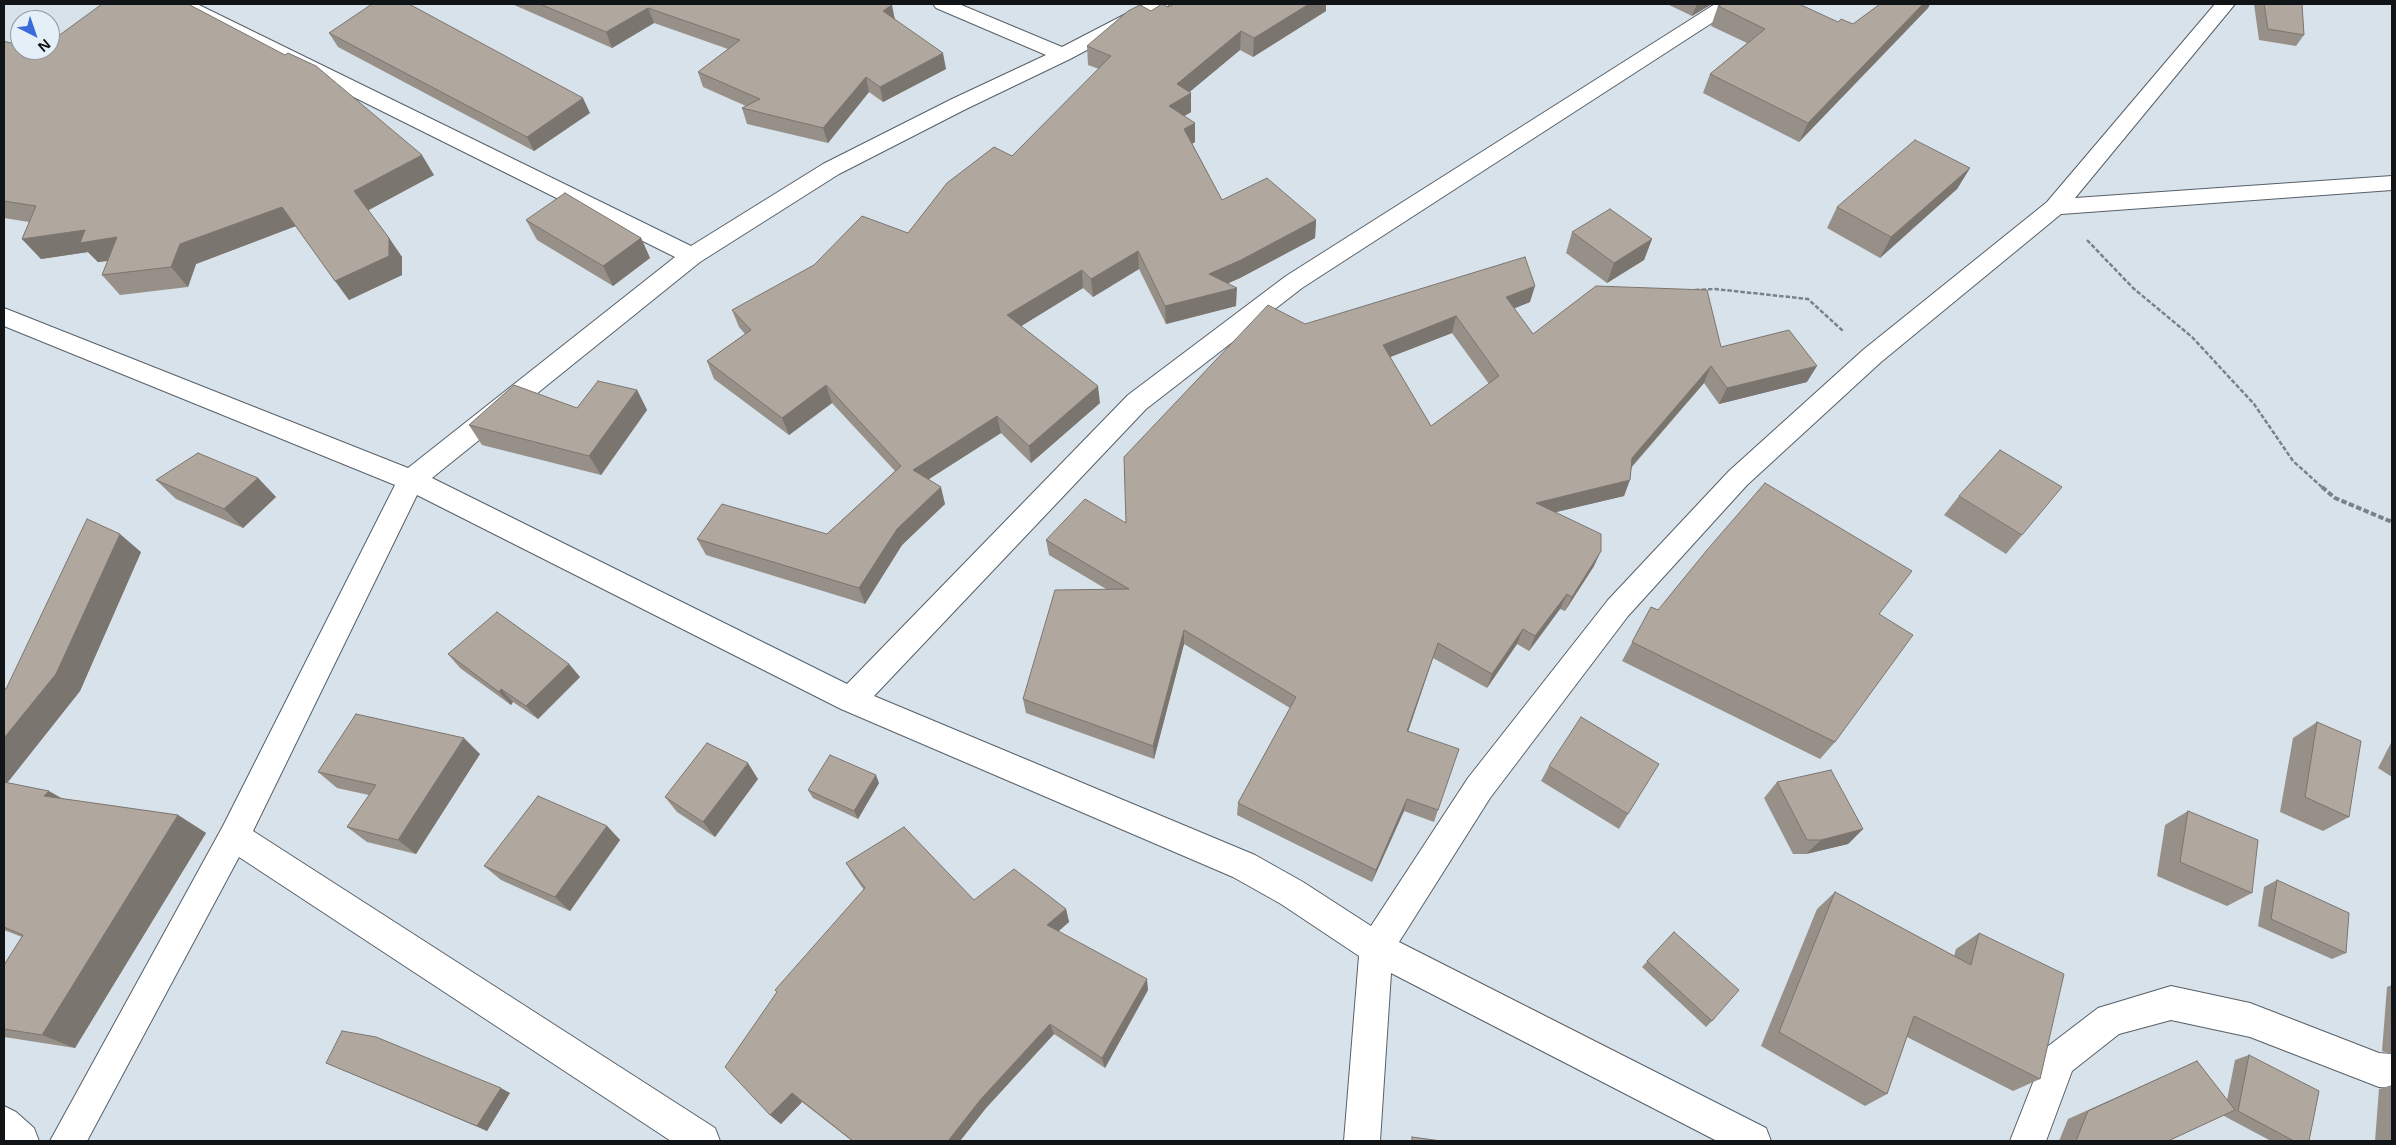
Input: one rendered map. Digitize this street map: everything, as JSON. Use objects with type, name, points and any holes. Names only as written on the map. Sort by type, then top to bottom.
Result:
[{"type":"street","points":[[182,4],[692,256]]},
{"type":"street","points":[[943,4],[1063,55]]},
{"type":"street","points":[[68,1141],[234,836],[411,480],[692,256],[831,169],[959,104],[1063,55],[1160,4]]},
{"type":"street","points":[[851,700],[1137,402],[1294,282],[1728,4]]},
{"type":"street","points":[[1362,1141],[1376,948],[1479,788],[1618,608],[1738,478],[1872,356],[2055,207],[2225,4]]},
{"type":"street","points":[[2055,207],[2392,183]]},
{"type":"street","points":[[4,317],[411,480],[851,700],[1244,866],[1292,893],[1376,948],[1753,1141]]},
{"type":"street","points":[[234,836],[702,1141]]},
{"type":"street","points":[[2028,1141],[2059,1060],[2110,1020],[2171,1003],[2250,1020],[2379,1070],[2392,1071]]},
{"type":"street","points":[[4,1124],[21,1141]]},
{"type":"path","points":[[2055,207],[2134,288],[2198,344],[2254,404],[2293,461],[2335,498],[2392,522]]},
{"type":"path","points":[[1688,290],[1715,289],[1808,299],[1872,356]]},
{"type":"building","points":[[102,4],[188,4],[285,55],[288,53],[316,66],[422,155],[354,191],[389,238],[389,256],[335,281],[282,207],[180,244],[171,267],[102,275],[117,237],[80,243],[85,230],[22,239],[36,206],[4,201],[4,41],[10,42],[10,60],[60,60],[60,35]]},
{"type":"building","points":[[372,4],[409,4],[583,98],[527,137],[329,33]]},
{"type":"building","points":[[540,4],[891,4],[883,11],[943,53],[880,87],[866,77],[823,128],[742,108],[760,99],[698,72],[740,40],[648,8],[606,32]]},
{"type":"building","points":[[1162,4],[1168,7],[1174,4],[1309,4],[1254,38],[1241,31],[1177,84],[1191,93],[1169,106],[1195,123],[1184,129],[1222,200],[1267,178],[1316,220],[1241,260],[1209,274],[1237,288],[1165,306],[1138,251],[1091,279],[1082,270],[1007,315],[1098,386],[1029,446],[997,416],[913,470],[941,487],[897,529],[859,588],[697,539],[722,504],[827,534],[901,466],[826,385],[782,418],[707,361],[751,330],[732,310],[814,265],[862,216],[908,233],[947,183],[994,147],[1012,156],[1111,56],[1087,46],[1128,11],[1140,5],[1151,11]]},
{"type":"building","points":[[1722,4],[1799,4],[1838,22],[1841,19],[1853,24],[1880,4],[1923,4],[1808,123],[1710,74],[1765,29],[1718,6]]},
{"type":"building","points":[[2264,4],[2302,4],[2304,35],[2268,29]]},
{"type":"building","points":[[1915,140],[1970,168],[1891,237],[1837,207]]},
{"type":"building","points":[[565,193],[641,238],[603,266],[526,220]]},
{"type":"building","points":[[1610,209],[1652,239],[1614,263],[1572,232]]},
{"type":"building","points":[[1525,257],[1535,286],[1506,297],[1533,334],[1596,286],[1707,290],[1721,347],[1789,330],[1817,366],[1727,388],[1711,366],[1632,458],[1630,480],[1536,503],[1601,534],[1601,551],[1572,597],[1567,594],[1535,636],[1523,629],[1492,674],[1438,643],[1407,731],[1459,749],[1438,810],[1407,799],[1376,870],[1238,803],[1296,697],[1184,630],[1153,746],[1023,699],[1055,590],[1129,589],[1046,540],[1085,499],[1126,523],[1124,457],[1268,305],[1305,324]],"holes":[[[1456,316],[1499,376],[1431,426],[1383,345]]]},
{"type":"building","points":[[598,381],[637,390],[589,456],[469,425],[514,385],[577,408]]},
{"type":"building","points":[[2000,450],[2062,487],[2022,535],[1959,496]]},
{"type":"building","points":[[198,453],[258,478],[224,509],[156,480]]},
{"type":"building","points":[[1765,483],[1912,571],[1879,614],[1913,635],[1835,742],[1632,642],[1651,607],[1658,610]]},
{"type":"building","points":[[87,519],[120,534],[56,674],[4,738],[4,689],[6,689]]},
{"type":"building","points":[[497,612],[569,664],[526,706],[501,689],[499,692],[448,654]]},
{"type":"building","points":[[356,714],[464,738],[398,840],[347,827],[376,785],[318,772]]},
{"type":"building","points":[[1581,717],[1659,764],[1628,814],[1549,766]]},
{"type":"building","points":[[2317,722],[2361,741],[2349,817],[2305,797]]},
{"type":"building","points":[[707,743],[748,763],[703,822],[665,797]]},
{"type":"building","points":[[830,755],[876,775],[854,811],[808,790]]},
{"type":"building","points":[[1831,770],[1863,829],[1821,840],[1807,840],[1777,782]]},
{"type":"building","points":[[4,782],[49,791],[44,796],[178,815],[42,1035],[4,1029],[4,965],[23,935],[4,927]]},
{"type":"building","points":[[538,796],[607,826],[555,897],[484,866]]},
{"type":"building","points":[[2188,811],[2258,840],[2252,893],[2180,862]]},
{"type":"building","points":[[904,827],[974,900],[1014,869],[1066,909],[1047,925],[1147,979],[1102,1058],[1050,1024],[981,1099],[948,1141],[853,1141],[792,1093],[770,1115],[725,1067],[777,992],[775,990],[865,888],[846,863]]},
{"type":"building","points":[[2277,880],[2349,913],[2346,953],[2271,919]]},
{"type":"building","points":[[1835,892],[1971,965],[1979,933],[2064,974],[2040,1079],[1914,1016],[1887,1094],[1779,1032]]},
{"type":"building","points":[[1674,932],[1739,990],[1712,1021],[1647,961]]},
{"type":"building","points":[[342,1031],[376,1037],[501,1088],[477,1126],[326,1063]]},
{"type":"building","points":[[2249,1055],[2319,1091],[2309,1141],[2294,1141],[2238,1111]]},
{"type":"building","points":[[2197,1061],[2235,1110],[2168,1141],[2076,1141],[2088,1111]]},
{"type":"building","points":[[1412,1137],[1441,1141],[1412,1141]]}]
